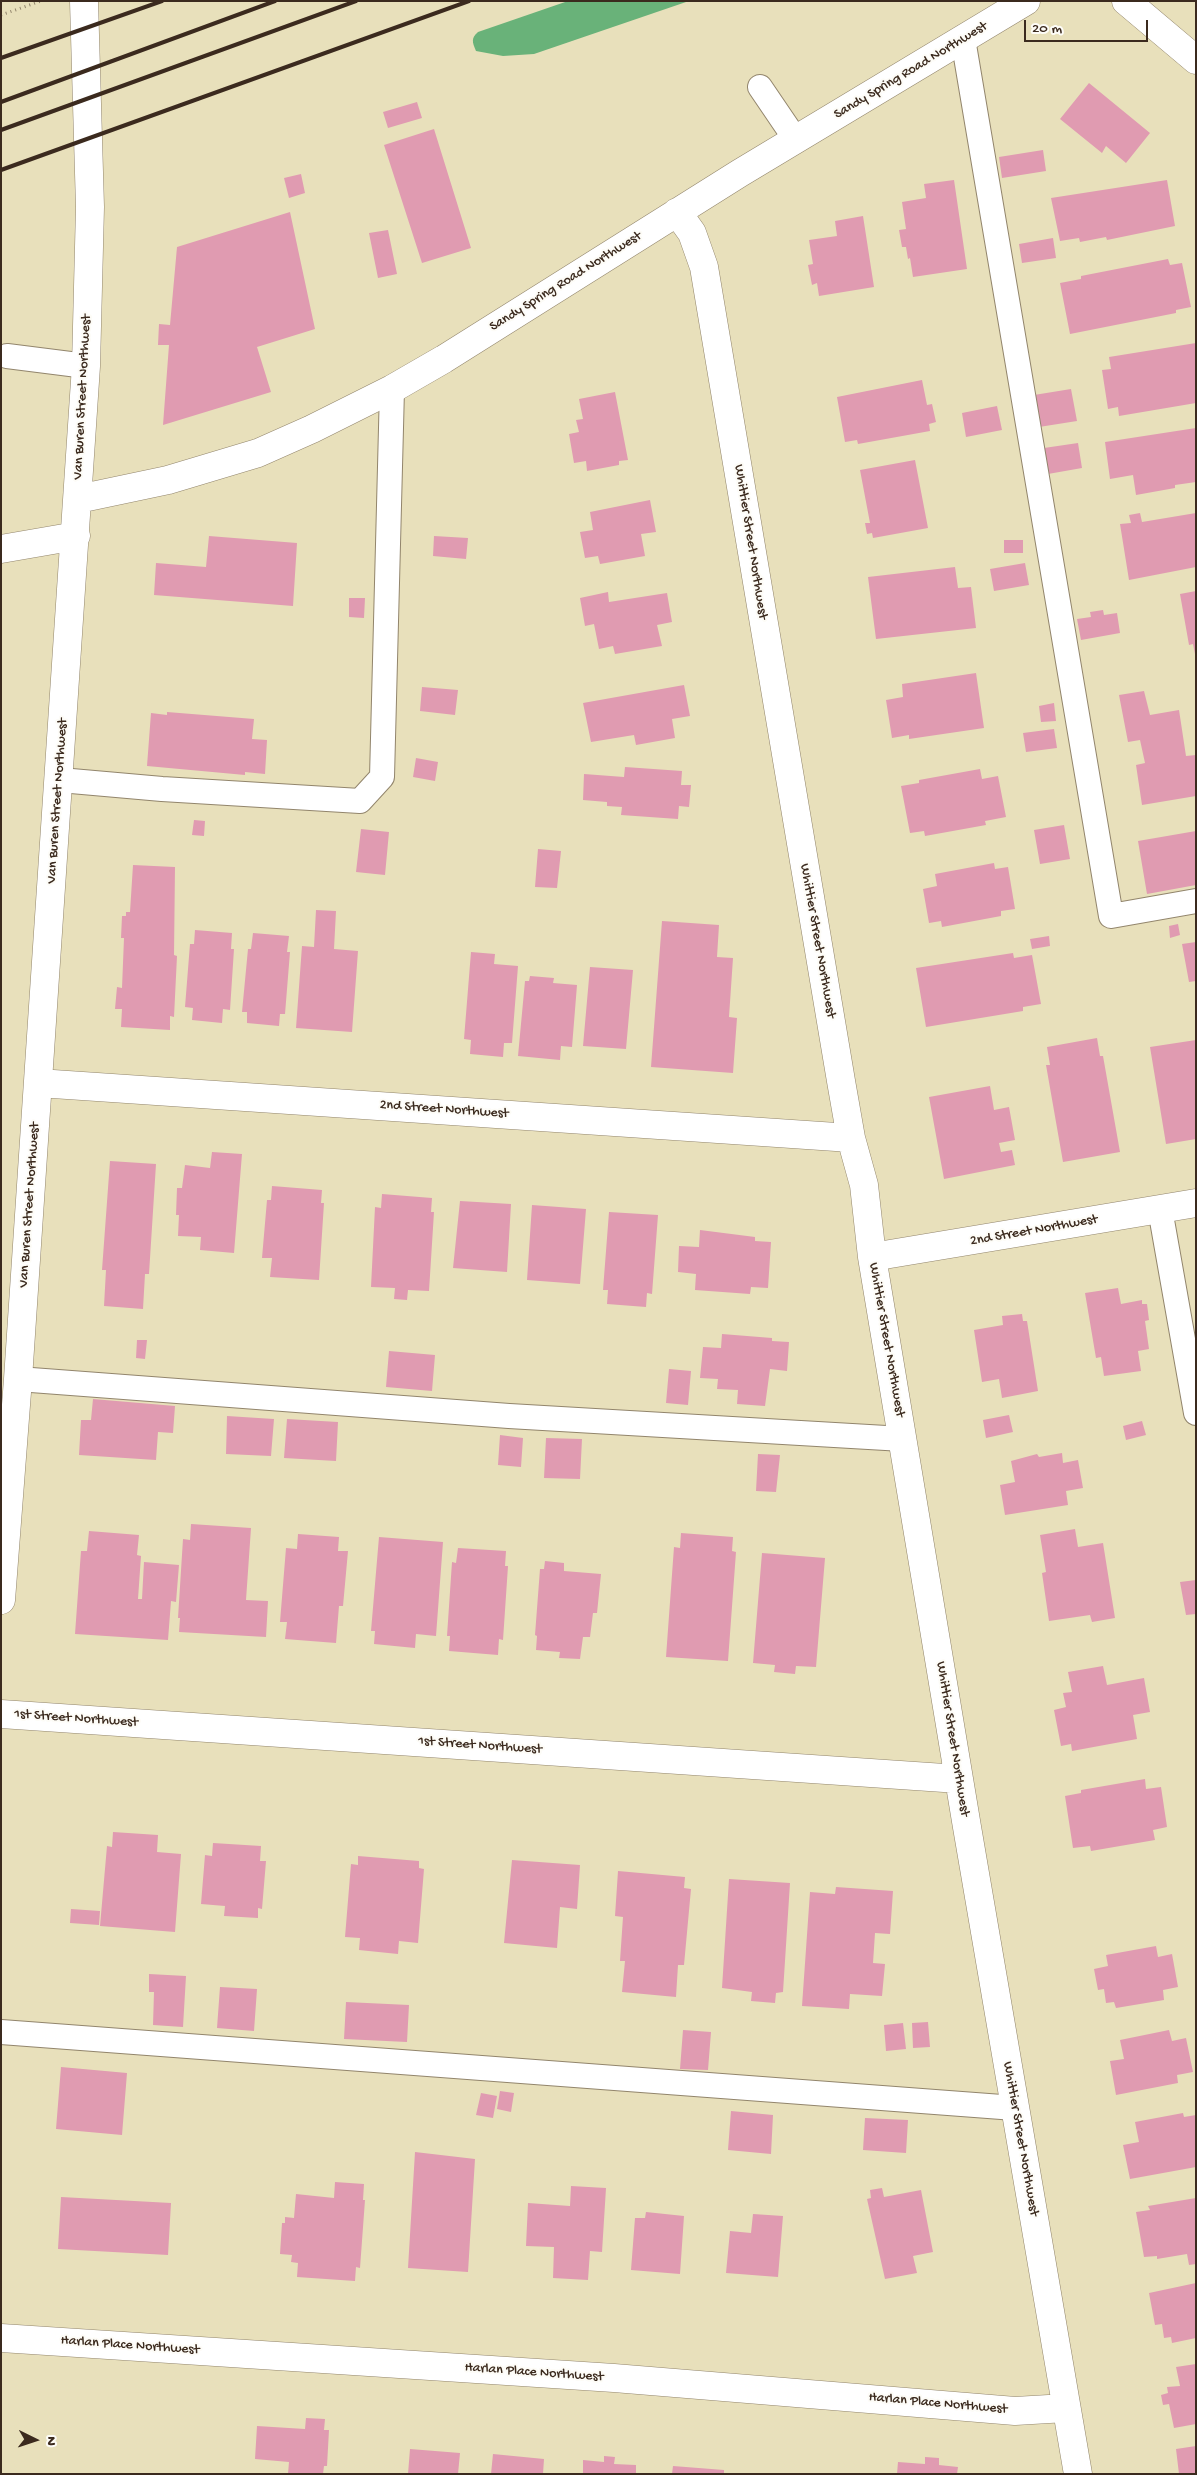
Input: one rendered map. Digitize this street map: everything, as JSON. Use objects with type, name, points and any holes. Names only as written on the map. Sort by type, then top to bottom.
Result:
[{"type":"street","name":"Van Buren Street Northwest","points":[[1,1600],[60,780],[86,366],[90,207],[84,1]]},
{"type":"street","name":"Sandy Spring Road Northwest","points":[[78,499],[168,480],[258,454],[392,389],[444,359],[677,212],[1026,1]]},
{"type":"street","points":[[1126,1],[1196,60]]},
{"type":"street","name":"Whittier Street Northwest","points":[[677,212],[692,233],[704,267],[851,1138],[864,1186],[872,1258],[1078,2474]]},
{"type":"street","points":[[1,549],[76,536]]},
{"type":"street","name":"2nd Street Northwest","points":[[38,1083],[851,1138]]},
{"type":"street","name":"2nd Street Northwest","points":[[872,1258],[1196,1203]]},
{"type":"street","name":"1st Street Northwest","points":[[1,1714],[959,1779]]},
{"type":"street","name":"Harlan Place Northwest","points":[[1,2338],[614,2378],[1015,2411],[1066,2408]]},
{"type":"lane","points":[[963,39],[1112,916],[1196,901]]},
{"type":"lane","points":[[760,87],[796,140]]},
{"type":"lane","points":[[7,356],[86,366]]},
{"type":"lane","points":[[60,780],[162,789],[360,801],[382,777],[392,389]]},
{"type":"lane","points":[[1160,1209],[1196,1413]]},
{"type":"lane","points":[[18,1379],[509,1416],[903,1439]]},
{"type":"lane","points":[[1,2032],[1015,2108]]},
{"type":"path","points":[[1,15],[41,1]]},
{"type":"green space","points":[[568,1],[689,1],[534,54],[503,56],[476,51],[473,40],[478,32]]},
{"type":"building","points":[[1089,83],[1150,133],[1126,163],[1106,146],[1102,153],[1060,119]]},
{"type":"building","points":[[417,102],[422,118],[388,128],[383,112]]},
{"type":"building","points":[[434,129],[471,248],[422,263],[384,145]]},
{"type":"building","points":[[1043,150],[1046,171],[1002,178],[999,157]]},
{"type":"building","points":[[301,174],[305,193],[289,198],[284,178]]},
{"type":"building","points":[[954,180],[967,269],[913,277],[910,258],[908,259],[906,247],[902,247],[899,230],[906,229],[902,202],[926,198],[924,184]]},
{"type":"building","points":[[1167,180],[1175,226],[1107,240],[1106,237],[1080,242],[1079,238],[1060,241],[1051,198]]},
{"type":"building","points":[[290,212],[315,329],[257,347],[271,392],[163,425],[169,345],[158,345],[159,324],[170,325],[177,247]]},
{"type":"building","points":[[863,216],[874,287],[819,296],[817,283],[812,285],[808,265],[813,264],[809,240],[837,236],[835,221]]},
{"type":"building","points":[[388,230],[397,274],[378,278],[369,233]]},
{"type":"building","points":[[1053,238],[1056,258],[1022,263],[1019,244]]},
{"type":"building","points":[[1168,259],[1170,265],[1182,263],[1191,307],[1176,310],[1176,313],[1070,334],[1060,283],[1081,279],[1081,276]]},
{"type":"building","points":[[1196,343],[1196,403],[1119,416],[1118,407],[1108,409],[1102,370],[1111,369],[1109,357]]},
{"type":"building","points":[[922,380],[927,405],[932,404],[936,422],[929,424],[930,431],[858,444],[857,440],[845,442],[837,397]]},
{"type":"building","points":[[1071,389],[1077,421],[1039,427],[1034,395]]},
{"type":"building","points":[[615,392],[628,460],[619,461],[619,465],[587,471],[586,461],[574,463],[569,434],[579,432],[576,420],[583,419],[579,399]]},
{"type":"building","points":[[997,406],[1002,430],[966,437],[962,413]]},
{"type":"building","points":[[1196,428],[1196,482],[1175,485],[1175,488],[1136,495],[1133,475],[1110,479],[1105,442]]},
{"type":"building","points":[[1078,443],[1082,468],[1048,474],[1044,448]]},
{"type":"building","points":[[915,460],[928,528],[873,538],[872,533],[867,534],[865,523],[870,523],[860,470]]},
{"type":"building","points":[[650,500],[656,532],[641,534],[645,556],[600,564],[598,556],[585,558],[580,532],[593,530],[590,512]]},
{"type":"building","points":[[1140,513],[1142,522],[1196,513],[1196,567],[1129,580],[1120,524],[1131,523],[1129,515]]},
{"type":"building","points":[[209,536],[297,543],[293,606],[154,595],[156,563],[206,567]]},
{"type":"building","points":[[434,536],[468,538],[466,559],[433,556]]},
{"type":"building","points":[[1004,540],[1023,540],[1023,553],[1004,553]]},
{"type":"building","points":[[1025,563],[1029,585],[994,591],[990,569]]},
{"type":"building","points":[[955,567],[958,588],[971,587],[976,628],[876,639],[868,577]]},
{"type":"building","points":[[1196,591],[1195,654],[1193,644],[1189,645],[1180,594]]},
{"type":"building","points":[[608,592],[609,602],[667,593],[672,622],[657,625],[662,646],[615,654],[613,646],[599,649],[594,624],[585,626],[580,598]]},
{"type":"building","points":[[349,598],[365,598],[364,618],[349,617]]},
{"type":"building","points":[[1103,610],[1104,615],[1117,613],[1120,633],[1081,640],[1077,619],[1091,617],[1090,612]]},
{"type":"building","points":[[976,673],[984,728],[909,739],[909,735],[892,738],[886,700],[903,697],[902,684]]},
{"type":"building","points":[[684,685],[690,716],[672,719],[675,738],[636,745],[634,735],[591,742],[583,703]]},
{"type":"building","points":[[422,687],[458,690],[455,715],[420,711]]},
{"type":"building","points":[[1144,691],[1150,715],[1179,710],[1186,756],[1196,755],[1196,796],[1142,805],[1136,765],[1145,763],[1140,740],[1128,742],[1119,695]]},
{"type":"building","points":[[1054,703],[1056,721],[1041,722],[1039,706]]},
{"type":"building","points":[[167,712],[254,719],[252,739],[267,740],[265,774],[245,772],[245,775],[147,766],[151,713],[167,715]]},
{"type":"building","points":[[1054,729],[1057,748],[1026,752],[1023,733]]},
{"type":"building","points":[[416,758],[438,762],[435,781],[413,777]]},
{"type":"building","points":[[625,767],[682,771],[681,785],[691,785],[689,807],[679,806],[678,819],[621,815],[622,807],[607,806],[607,802],[583,800],[584,774],[624,777]]},
{"type":"building","points":[[980,769],[982,779],[998,776],[1006,817],[985,821],[986,825],[925,836],[924,831],[910,833],[901,786],[919,783],[919,780]]},
{"type":"building","points":[[194,820],[205,821],[204,836],[192,835]]},
{"type":"building","points":[[1064,825],[1070,859],[1040,864],[1034,830]]},
{"type":"building","points":[[361,829],[389,832],[385,875],[356,872]]},
{"type":"building","points":[[1196,831],[1196,885],[1147,894],[1138,841]]},
{"type":"building","points":[[538,849],[561,851],[557,888],[535,887]]},
{"type":"building","points":[[994,863],[995,869],[1008,867],[1015,909],[1001,911],[1001,916],[942,927],[941,921],[929,923],[923,889],[937,886],[935,874]]},
{"type":"building","points":[[133,865],[175,867],[174,955],[177,956],[174,1017],[170,1016],[170,1030],[121,1027],[122,1009],[115,1009],[117,987],[122,988],[124,938],[121,938],[122,916],[126,916],[126,912],[130,912]]},
{"type":"building","points":[[316,910],[336,911],[334,949],[358,951],[352,1032],[296,1028],[302,946],[314,947]]},
{"type":"building","points":[[662,921],[719,925],[717,957],[733,958],[729,1017],[737,1018],[733,1073],[651,1067]]},
{"type":"building","points":[[1178,924],[1180,935],[1170,938],[1169,926]]},
{"type":"building","points":[[195,930],[232,933],[231,949],[234,949],[230,1010],[223,1009],[222,1023],[192,1020],[193,1008],[185,1007],[190,944],[194,944]]},
{"type":"building","points":[[253,933],[289,936],[287,952],[290,952],[285,1014],[280,1014],[279,1026],[247,1023],[247,1012],[242,1012],[248,949],[251,949]]},
{"type":"building","points":[[1049,936],[1050,946],[1032,949],[1030,939]]},
{"type":"building","points":[[1196,942],[1196,981],[1189,982],[1182,944]]},
{"type":"building","points":[[471,952],[495,954],[494,964],[518,966],[512,1043],[504,1043],[503,1057],[470,1054],[471,1040],[464,1039]]},
{"type":"building","points":[[1013,953],[1014,958],[1032,955],[1041,1004],[1023,1007],[1023,1011],[926,1027],[916,968]]},
{"type":"building","points":[[590,967],[633,970],[626,1049],[583,1046]]},
{"type":"building","points":[[530,976],[554,978],[553,983],[577,985],[572,1047],[561,1046],[560,1060],[518,1056],[525,981],[529,981]]},
{"type":"building","points":[[1097,1038],[1100,1056],[1103,1056],[1120,1152],[1063,1162],[1046,1065],[1050,1065],[1047,1047]]},
{"type":"building","points":[[1196,1040],[1196,1139],[1166,1144],[1150,1047]]},
{"type":"building","points":[[990,1086],[994,1110],[1009,1107],[1015,1140],[999,1143],[1001,1152],[1012,1150],[1015,1165],[944,1179],[929,1097]]},
{"type":"building","points":[[212,1152],[242,1154],[234,1253],[200,1250],[201,1237],[178,1236],[179,1215],[176,1215],[177,1188],[182,1188],[185,1165],[210,1168]]},
{"type":"building","points":[[110,1161],[156,1164],[149,1274],[145,1274],[143,1309],[104,1306],[106,1270],[102,1270]]},
{"type":"building","points":[[272,1186],[322,1190],[321,1203],[324,1203],[319,1280],[270,1277],[272,1258],[262,1258],[267,1200],[271,1200]]},
{"type":"building","points":[[382,1194],[432,1198],[431,1212],[434,1212],[429,1291],[408,1290],[407,1300],[394,1299],[395,1288],[371,1287],[375,1207],[381,1208]]},
{"type":"building","points":[[460,1201],[511,1204],[507,1272],[453,1268]]},
{"type":"building","points":[[532,1205],[586,1209],[580,1284],[527,1280]]},
{"type":"building","points":[[609,1212],[658,1215],[652,1294],[647,1293],[646,1307],[607,1304],[608,1290],[603,1290]]},
{"type":"building","points":[[700,1230],[755,1237],[755,1241],[771,1242],[768,1288],[751,1287],[750,1294],[695,1290],[696,1274],[678,1272],[679,1246],[699,1247]]},
{"type":"building","points":[[1118,1288],[1121,1304],[1142,1300],[1142,1304],[1147,1304],[1149,1320],[1145,1321],[1149,1349],[1138,1351],[1141,1371],[1104,1376],[1101,1357],[1096,1358],[1085,1293]]},
{"type":"building","points":[[1022,1314],[1023,1321],[1027,1321],[1038,1391],[1002,1398],[999,1379],[982,1382],[974,1330],[1003,1325],[1002,1316]]},
{"type":"building","points":[[722,1334],[772,1338],[772,1341],[789,1342],[787,1371],[770,1369],[765,1406],[737,1404],[738,1390],[717,1389],[718,1379],[700,1378],[703,1347],[721,1348]]},
{"type":"building","points":[[137,1340],[147,1340],[145,1359],[136,1358]]},
{"type":"building","points":[[389,1351],[435,1355],[432,1391],[386,1387]]},
{"type":"building","points":[[669,1369],[691,1371],[688,1405],[666,1403]]},
{"type":"building","points":[[93,1399],[175,1406],[173,1433],[158,1432],[156,1460],[79,1455],[81,1420],[91,1420]]},
{"type":"building","points":[[1009,1415],[1013,1432],[986,1438],[983,1420]]},
{"type":"building","points":[[227,1416],[274,1419],[271,1456],[226,1454]]},
{"type":"building","points":[[287,1419],[338,1422],[336,1461],[284,1458]]},
{"type":"building","points":[[1142,1421],[1146,1435],[1126,1440],[1123,1426]]},
{"type":"building","points":[[500,1435],[523,1438],[521,1467],[498,1465]]},
{"type":"building","points":[[546,1438],[582,1439],[580,1479],[544,1478]]},
{"type":"building","points":[[1062,1453],[1063,1463],[1078,1460],[1083,1488],[1066,1491],[1068,1505],[1005,1515],[1000,1485],[1015,1482],[1011,1461],[1037,1454],[1039,1457]]},
{"type":"building","points":[[758,1454],[780,1455],[776,1492],[756,1491]]},
{"type":"building","points":[[191,1524],[251,1528],[246,1600],[268,1601],[266,1637],[179,1632],[180,1618],[178,1618],[183,1539],[190,1540]]},
{"type":"building","points":[[1075,1529],[1078,1547],[1103,1543],[1115,1618],[1092,1622],[1090,1615],[1049,1621],[1042,1573],[1046,1572],[1040,1535]]},
{"type":"building","points":[[89,1531],[139,1535],[137,1555],[141,1556],[138,1599],[142,1599],[144,1562],[179,1565],[176,1602],[171,1601],[168,1640],[75,1634],[81,1551],[87,1551]]},
{"type":"building","points":[[681,1533],[733,1537],[732,1551],[736,1552],[728,1661],[666,1657],[674,1547],[680,1548]]},
{"type":"building","points":[[298,1534],[339,1537],[338,1551],[348,1551],[343,1606],[339,1606],[336,1643],[285,1639],[287,1622],[280,1622],[286,1548],[297,1549]]},
{"type":"building","points":[[379,1537],[443,1542],[436,1636],[416,1634],[415,1648],[374,1644],[375,1631],[371,1631]]},
{"type":"building","points":[[458,1548],[506,1551],[505,1566],[508,1566],[503,1640],[499,1639],[498,1655],[449,1651],[450,1636],[447,1636],[452,1562],[456,1563]]},
{"type":"building","points":[[762,1553],[825,1558],[816,1667],[796,1666],[795,1674],[774,1672],[775,1665],[753,1663]]},
{"type":"building","points":[[545,1561],[564,1563],[564,1571],[601,1574],[597,1613],[593,1613],[590,1637],[583,1637],[580,1659],[559,1658],[560,1652],[536,1650],[537,1636],[535,1635],[540,1569],[544,1569]]},
{"type":"building","points":[[1196,1580],[1196,1614],[1186,1615],[1180,1582]]},
{"type":"building","points":[[1103,1666],[1107,1685],[1144,1678],[1150,1712],[1133,1715],[1137,1739],[1072,1751],[1071,1744],[1061,1746],[1054,1710],[1066,1707],[1063,1693],[1072,1692],[1068,1672]]},
{"type":"building","points":[[1145,1779],[1146,1789],[1161,1787],[1167,1827],[1153,1830],[1155,1840],[1091,1851],[1090,1846],[1073,1848],[1065,1796],[1081,1793],[1081,1790]]},
{"type":"building","points":[[113,1832],[158,1835],[157,1852],[181,1854],[175,1932],[100,1926],[107,1846],[112,1847]]},
{"type":"building","points":[[213,1843],[261,1846],[260,1861],[266,1861],[262,1909],[258,1908],[258,1918],[224,1916],[225,1906],[201,1904],[205,1855],[212,1856]]},
{"type":"building","points":[[358,1856],[419,1861],[419,1868],[424,1869],[418,1943],[399,1941],[398,1954],[359,1950],[360,1938],[345,1937],[351,1864],[358,1865]]},
{"type":"building","points":[[512,1860],[580,1865],[577,1909],[560,1907],[557,1948],[504,1943]]},
{"type":"building","points":[[618,1871],[685,1877],[684,1888],[691,1889],[684,1965],[678,1965],[676,1997],[622,1992],[625,1961],[620,1961],[623,1917],[615,1916]]},
{"type":"building","points":[[729,1879],[790,1883],[783,1992],[776,1993],[775,2003],[751,2001],[752,1992],[722,1988]]},
{"type":"building","points":[[836,1887],[893,1891],[890,1934],[875,1933],[873,1963],[885,1964],[882,1996],[850,1994],[849,2009],[802,2006],[810,1892],[835,1894]]},
{"type":"building","points":[[71,1909],[100,1911],[99,1925],[70,1923]]},
{"type":"building","points":[[1156,1946],[1158,1957],[1172,1954],[1178,1987],[1163,1990],[1164,2000],[1116,2008],[1114,2002],[1106,2003],[1104,1989],[1098,1990],[1094,1969],[1108,1966],[1106,1955]]},
{"type":"building","points":[[149,1974],[186,1976],[183,2027],[153,2025],[154,1992],[149,1992]]},
{"type":"building","points":[[220,1987],[257,1989],[254,2031],[217,2028]]},
{"type":"building","points":[[346,2002],[409,2005],[407,2042],[344,2039]]},
{"type":"building","points":[[928,2022],[930,2047],[913,2048],[912,2023]]},
{"type":"building","points":[[903,2023],[906,2049],[886,2051],[884,2025]]},
{"type":"building","points":[[683,2030],[711,2032],[708,2070],[680,2069]]},
{"type":"building","points":[[1169,2030],[1172,2041],[1186,2038],[1193,2072],[1177,2075],[1178,2083],[1116,2095],[1110,2061],[1124,2059],[1120,2040]]},
{"type":"building","points":[[61,2067],[127,2073],[122,2135],[56,2129]]},
{"type":"building","points":[[500,2091],[514,2093],[511,2112],[497,2109]]},
{"type":"building","points":[[481,2093],[497,2096],[493,2118],[476,2115]]},
{"type":"building","points":[[731,2111],[773,2115],[771,2154],[728,2150]]},
{"type":"building","points":[[1183,2113],[1184,2117],[1196,2115],[1196,2167],[1130,2179],[1123,2145],[1139,2142],[1135,2122]]},
{"type":"building","points":[[865,2118],[908,2120],[906,2153],[863,2150]]},
{"type":"building","points":[[415,2152],[475,2159],[468,2272],[408,2268]]},
{"type":"building","points":[[335,2182],[364,2184],[363,2200],[365,2200],[360,2268],[356,2267],[355,2281],[297,2277],[298,2263],[291,2262],[292,2255],[280,2254],[282,2223],[285,2223],[285,2217],[294,2218],[296,2194],[334,2198]]},
{"type":"building","points":[[571,2186],[606,2188],[602,2252],[590,2251],[588,2280],[553,2278],[554,2247],[526,2246],[528,2203],[570,2206]]},
{"type":"building","points":[[882,2188],[884,2197],[921,2190],[933,2252],[913,2256],[917,2273],[885,2279],[867,2199],[871,2198],[870,2190]]},
{"type":"building","points":[[61,2197],[171,2203],[168,2255],[58,2249]]},
{"type":"building","points":[[1196,2198],[1196,2264],[1189,2265],[1187,2254],[1157,2259],[1157,2256],[1144,2257],[1136,2212],[1150,2210],[1148,2206]]},
{"type":"building","points":[[646,2212],[684,2216],[680,2274],[631,2270],[635,2218],[645,2218]]},
{"type":"building","points":[[753,2214],[783,2216],[778,2277],[726,2273],[730,2231],[751,2233]]},
{"type":"building","points":[[1196,2283],[1196,2338],[1172,2343],[1171,2337],[1164,2338],[1162,2324],[1155,2325],[1149,2293]]},
{"type":"building","points":[[1196,2364],[1196,2424],[1174,2428],[1169,2404],[1163,2405],[1161,2395],[1168,2393],[1167,2387],[1180,2386],[1176,2367]]},
{"type":"building","points":[[306,2418],[325,2419],[324,2430],[329,2430],[327,2466],[324,2466],[323,2474],[288,2474],[289,2462],[255,2459],[257,2426],[305,2429]]},
{"type":"building","points":[[1196,2446],[1196,2474],[1179,2474],[1176,2449]]},
{"type":"building","points":[[410,2449],[460,2453],[458,2474],[408,2474]]},
{"type":"building","points":[[493,2454],[544,2459],[543,2474],[491,2474]]},
{"type":"building","points":[[604,2456],[615,2457],[614,2464],[636,2465],[636,2474],[583,2474],[583,2460],[604,2462]]},
{"type":"building","points":[[925,2457],[939,2458],[939,2465],[958,2467],[957,2474],[897,2474],[898,2462],[925,2464]]},
{"type":"building","points":[[673,2466],[724,2470],[724,2474],[672,2474]]},
{"type":"railway","points":[[1,58],[162,1]]},
{"type":"railway","points":[[1,102],[275,1]]},
{"type":"railway","points":[[1,130],[356,1]]},
{"type":"railway","points":[[1,170],[469,1]]}]
